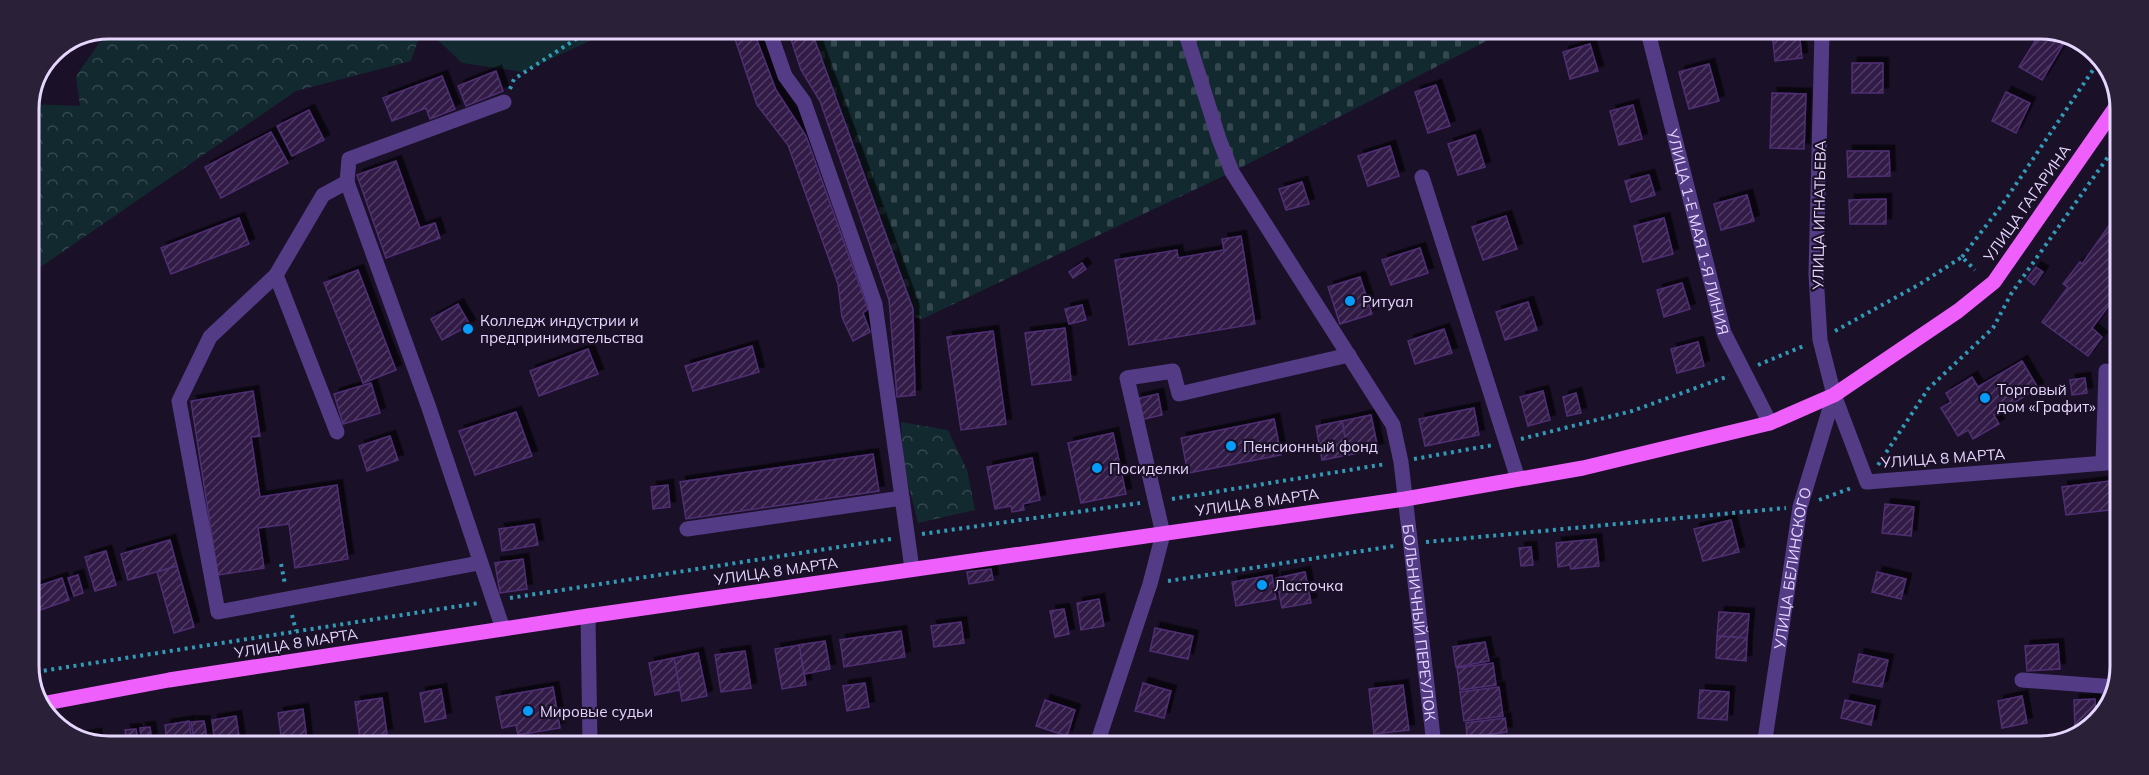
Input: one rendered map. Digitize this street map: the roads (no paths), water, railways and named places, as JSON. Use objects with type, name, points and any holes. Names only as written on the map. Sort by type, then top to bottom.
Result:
[{"type":"main road","name":"УЛИЦА ГАГАРИНА","points":[[1834,396],[1958,311],[1994,282],[2110,115]]},
{"type":"main road","name":"УЛИЦА 8 МАРТА","points":[[49,702],[168,680],[588,616],[1405,499],[1583,468],[1770,423],[1834,396]]},
{"type":"street","points":[[772,39],[785,76],[804,102],[875,304],[912,569]]},
{"type":"street","name":"БОЛЬНИЧНЫЙ ПЕРЕУЛОК","points":[[1187,39],[1219,140],[1232,172],[1393,425],[1401,462],[1433,736]]},
{"type":"street","name":"УЛИЦА 1-Е МАЯ 1-Я ЛИНИЯ","points":[[1650,39],[1724,333],[1770,423]]},
{"type":"street","name":"УЛИЦА ИГНАТЬЕВА","points":[[1822,39],[1816,274],[1820,339],[1834,396]]},
{"type":"street","points":[[503,629],[479,563],[428,405],[347,182],[349,159],[504,102]]},
{"type":"street","points":[[1422,177],[1518,479]]},
{"type":"street","points":[[347,182],[323,195],[276,275],[210,336],[179,401],[218,612],[479,563]]},
{"type":"street","points":[[276,275],[337,432]]},
{"type":"street","points":[[1100,736],[1150,584],[1162,534],[1127,378],[1173,370],[1179,394],[1349,356]]},
{"type":"street","points":[[2106,371],[2110,463]]},
{"type":"street","name":"УЛИЦА 8 МАРТА","points":[[1834,396],[1867,482],[2110,463]]},
{"type":"street","name":"УЛИЦА БЕЛИНСКОГО","points":[[1766,736],[1800,507],[1834,396]]},
{"type":"street","points":[[687,530],[902,498]]},
{"type":"street","points":[[588,616],[590,736]]},
{"type":"street","points":[[2022,680],[2107,686]]},
{"type":"place","name":"Ритуал","points":[[1350,301]]},
{"type":"place","name":"Колледж индустрии и предпринимательства","points":[[468,329]]},
{"type":"place","name":"Торговый дом «Графит»","points":[[1985,398]]},
{"type":"place","name":"Пенсионный фонд","points":[[1231,446]]},
{"type":"place","name":"Посиделки","points":[[1097,468]]},
{"type":"place","name":"Ласточка","points":[[1262,585]]},
{"type":"place","name":"Мировые судьи","points":[[528,711]]}]
